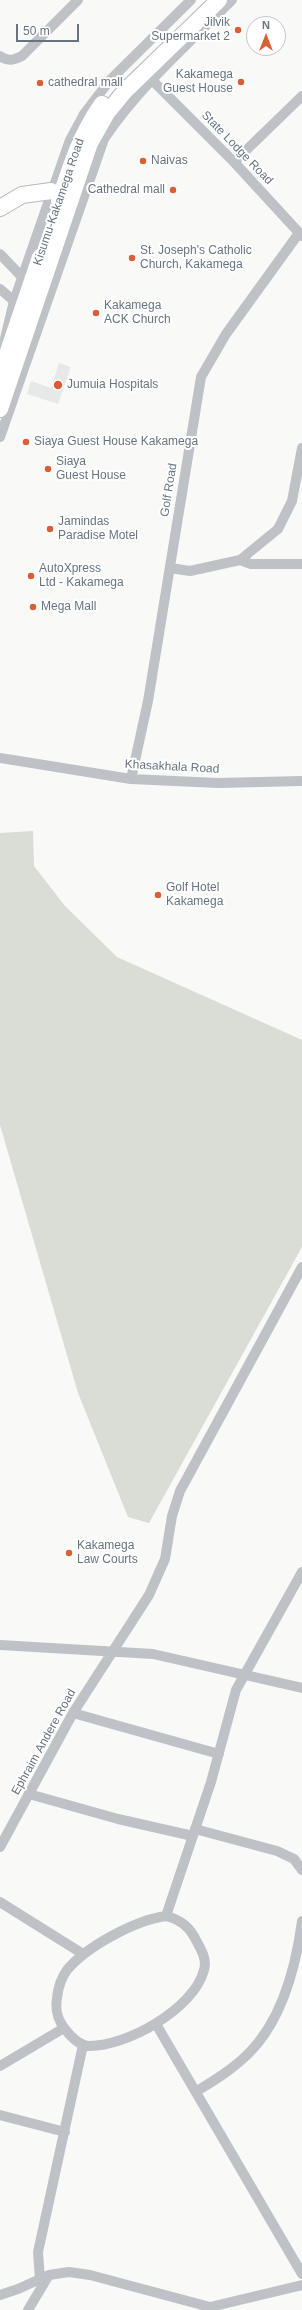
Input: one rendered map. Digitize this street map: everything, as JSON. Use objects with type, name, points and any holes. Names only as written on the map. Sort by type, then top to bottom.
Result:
[{"type":"main road","name":"Kisumu-Kakamega Road","points":[[0,409],[90,143],[107,113],[125,91],[219,3]]},
{"type":"main road","name":"Kisumu-Kakamega Road","points":[[0,375],[76,149],[87,124],[118,86],[219,3]]},
{"type":"main road","points":[[1,205],[22,196],[51,191]]},
{"type":"street","points":[[0,56],[5,60],[12,60],[22,56],[78,0]]},
{"type":"street","points":[[0,371],[4,338],[14,301],[70,140],[97,95],[191,0]]},
{"type":"street","points":[[0,438],[97,155],[104,139],[117,120],[219,3]]},
{"type":"street","name":"State Lodge Road","points":[[152,80],[234,162],[300,234]]},
{"type":"street","points":[[234,162],[302,96]]},
{"type":"street","name":"Golf Road","points":[[131,780],[148,701],[201,377],[226,334],[300,234]]},
{"type":"street","points":[[0,254],[22,277]]},
{"type":"street","points":[[0,289],[14,301]]},
{"type":"street","points":[[170,568],[190,571],[240,560],[278,529],[292,501],[302,448]]},
{"type":"street","points":[[240,560],[251,564],[302,564]]},
{"type":"street","points":[[0,752],[42,763]]},
{"type":"street","points":[[0,758],[42,763]]},
{"type":"street","name":"Khasakhala Road","points":[[42,763],[131,780],[218,783],[302,781]]},
{"type":"street","name":"Ephraim Andere Road","points":[[0,1847],[73,1713],[149,1595],[165,1559],[172,1516],[180,1491],[302,1267]]},
{"type":"street","points":[[166,1916],[219,1754],[236,1690],[246,1675],[302,1572]]},
{"type":"street","points":[[0,1645],[113,1651],[178,1659],[302,1688]]},
{"type":"street","points":[[73,1713],[219,1754]]},
{"type":"street","points":[[29,1794],[118,1819],[194,1833],[276,1851],[294,1859],[302,1870]]},
{"type":"street","points":[[0,1902],[83,1954]]},
{"type":"street","points":[[166,1916],[180,1920],[193,1933],[204,1954],[204,1969],[198,1985],[156,2024],[144,2031],[112,2043],[83,2045],[59,2022],[56,2008],[58,1989],[66,1971],[83,1954],[138,1923],[152,1918],[166,1916]]},
{"type":"street","points":[[197,2091],[228,2071],[249,2052],[265,2032],[277,2011],[289,1979],[300,1940],[302,1921]]},
{"type":"street","points":[[156,2024],[197,2091],[302,2274]]},
{"type":"street","points":[[0,2066],[64,2028]]},
{"type":"street","points":[[28,2310],[44,2277],[38,2252],[83,2045]]},
{"type":"street","points":[[0,2115],[65,2132]]},
{"type":"street","points":[[0,2295],[44,2277],[69,2272],[90,2275],[209,2308],[302,2285]]},
{"type":"shaded area","name":"Jumuia Hospitals","points":[[59,363],[71,367],[58,404],[27,394],[31,381],[51,388]]},
{"type":"shaded area","points":[[33,831],[34,866],[65,906],[117,957],[302,1040],[302,1247],[149,1523],[128,1517],[78,1393],[0,1125],[0,833]]},
{"type":"place","name":"Jilvik Supermarket 2","points":[[238,30]]},
{"type":"place","name":"Kakamega Guest House","points":[[241,82]]},
{"type":"place","name":"cathedral mall","points":[[40,83]]},
{"type":"place","name":"Naivas","points":[[143,161]]},
{"type":"place","name":"Cathedral mall","points":[[173,190]]},
{"type":"place","name":"St. Joseph's Catholic Church, Kakamega","points":[[132,258]]},
{"type":"place","name":"Kakamega ACK Church","points":[[96,313]]},
{"type":"place","name":"Jumuia Hospitals","points":[[58,385]]},
{"type":"place","name":"Siaya Guest House Kakamega","points":[[26,442]]},
{"type":"place","name":"Siaya Guest House","points":[[48,469]]},
{"type":"place","name":"Jamindas Paradise Motel","points":[[50,529]]},
{"type":"place","name":"AutoXpress Ltd - Kakamega","points":[[31,576]]},
{"type":"place","name":"Mega Mall","points":[[33,607]]},
{"type":"place","name":"Golf Hotel Kakamega","points":[[158,895]]},
{"type":"place","name":"Kakamega Law Courts","points":[[69,1553]]}]
